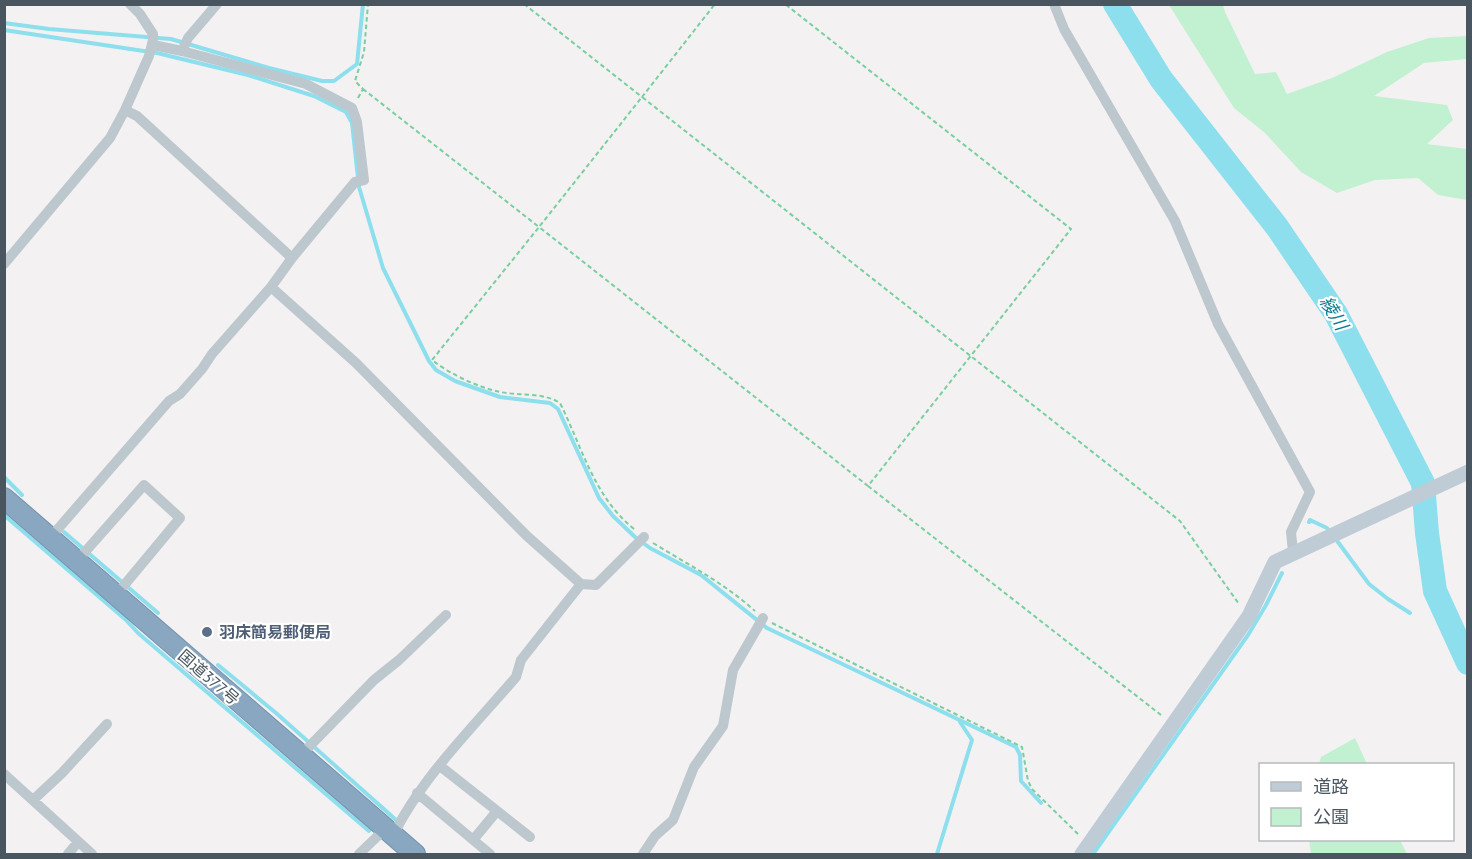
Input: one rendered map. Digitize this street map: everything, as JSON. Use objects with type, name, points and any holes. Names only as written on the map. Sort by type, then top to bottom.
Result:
[{"type":"highway","name":"国道377号","points":[[4,498],[50,538],[83,554],[122,587],[307,749],[415,855]]},
{"type":"street","points":[[4,264],[110,138],[125,110],[152,45],[140,14],[130,4]]},
{"type":"street","points":[[185,44],[217,4]]},
{"type":"street","points":[[1054,4],[1069,39],[1175,221],[1218,324],[1310,492],[1291,532],[1298,551]]},
{"type":"street","points":[[50,538],[169,401],[180,394],[202,369],[212,354],[271,287],[292,258],[358,181],[364,180],[357,122],[352,108],[306,84],[185,44],[152,45]]},
{"type":"street","points":[[125,110],[137,116],[292,258]]},
{"type":"street","points":[[271,287],[356,363],[527,536],[581,584],[596,585],[642,540]]},
{"type":"street","points":[[1086,850],[1249,616],[1275,562],[1467,472]]},
{"type":"street","points":[[83,554],[144,485],[180,518],[122,587]]},
{"type":"street","points":[[359,855],[389,832],[403,815],[417,793],[516,677],[521,660],[581,584]]},
{"type":"street","points":[[307,749],[374,680],[421,641],[446,615]]},
{"type":"street","points":[[643,855],[655,836],[673,820],[694,767],[723,726],[733,670],[762,622]]},
{"type":"street","points":[[33,800],[62,773],[107,724]]},
{"type":"street","points":[[440,766],[530,837]]},
{"type":"street","points":[[4,774],[92,855]]},
{"type":"street","points":[[417,793],[490,855]]},
{"type":"street","points":[[473,840],[497,811]]},
{"type":"street","points":[[68,855],[78,842]]},
{"type":"path","points":[[368,4],[364,52],[355,81],[363,89],[1173,724]]},
{"type":"path","points":[[524,4],[1180,521],[1249,616]]},
{"type":"path","points":[[715,4],[432,360],[442,368],[499,392],[551,398],[560,403],[603,496],[642,540],[710,576],[735,593],[762,622],[783,630],[1022,747],[1028,781],[1032,789],[1086,850]]},
{"type":"path","points":[[785,4],[1071,229],[868,486]]},
{"type":"path","points":[[352,108],[363,89]]},
{"type":"green space","points":[[1169,5],[1223,5],[1255,74],[1276,72],[1287,94],[1332,78],[1387,52],[1429,38],[1467,36],[1467,59],[1424,63],[1374,96],[1447,105],[1453,120],[1427,144],[1467,149],[1467,200],[1438,195],[1418,178],[1375,180],[1337,193],[1301,172],[1265,133],[1234,108]]},
{"type":"green space","points":[[1355,738],[1367,763],[1319,763],[1321,757]]},
{"type":"green space","points":[[1309,841],[1400,841],[1407,854],[1311,854]]},
{"type":"waterway","points":[[4,23],[171,39],[269,68],[322,81],[334,81],[357,64],[363,4]]},
{"type":"waterway","name":"綾川","points":[[1115,4],[1161,79],[1277,227],[1336,314],[1423,483],[1435,591],[1468,663]]},
{"type":"waterway","points":[[4,30],[157,53],[248,75],[314,96],[346,112],[352,123],[359,187],[383,268],[429,361],[436,370],[455,381],[500,397],[550,403],[558,409],[599,498],[613,516],[635,537],[650,548],[701,575],[767,628],[1016,747],[1020,755],[1021,781],[1041,803]]},
{"type":"waterway","points":[[4,477],[22,495]]},
{"type":"waterway","points":[[4,515],[369,831]]},
{"type":"waterway","points":[[1309,522],[1310,520],[1327,528],[1330,532]]},
{"type":"waterway","points":[[64,532],[158,613]]},
{"type":"waterway","points":[[1335,538],[1369,584],[1410,613]]},
{"type":"waterway","points":[[1093,854],[1248,635],[1282,573]]},
{"type":"waterway","points":[[218,665],[276,713],[395,819]]},
{"type":"waterway","points":[[937,854],[972,740],[960,722]]},
{"type":"place","name":"羽床簡易郵便局","points":[[207,632]]}]
